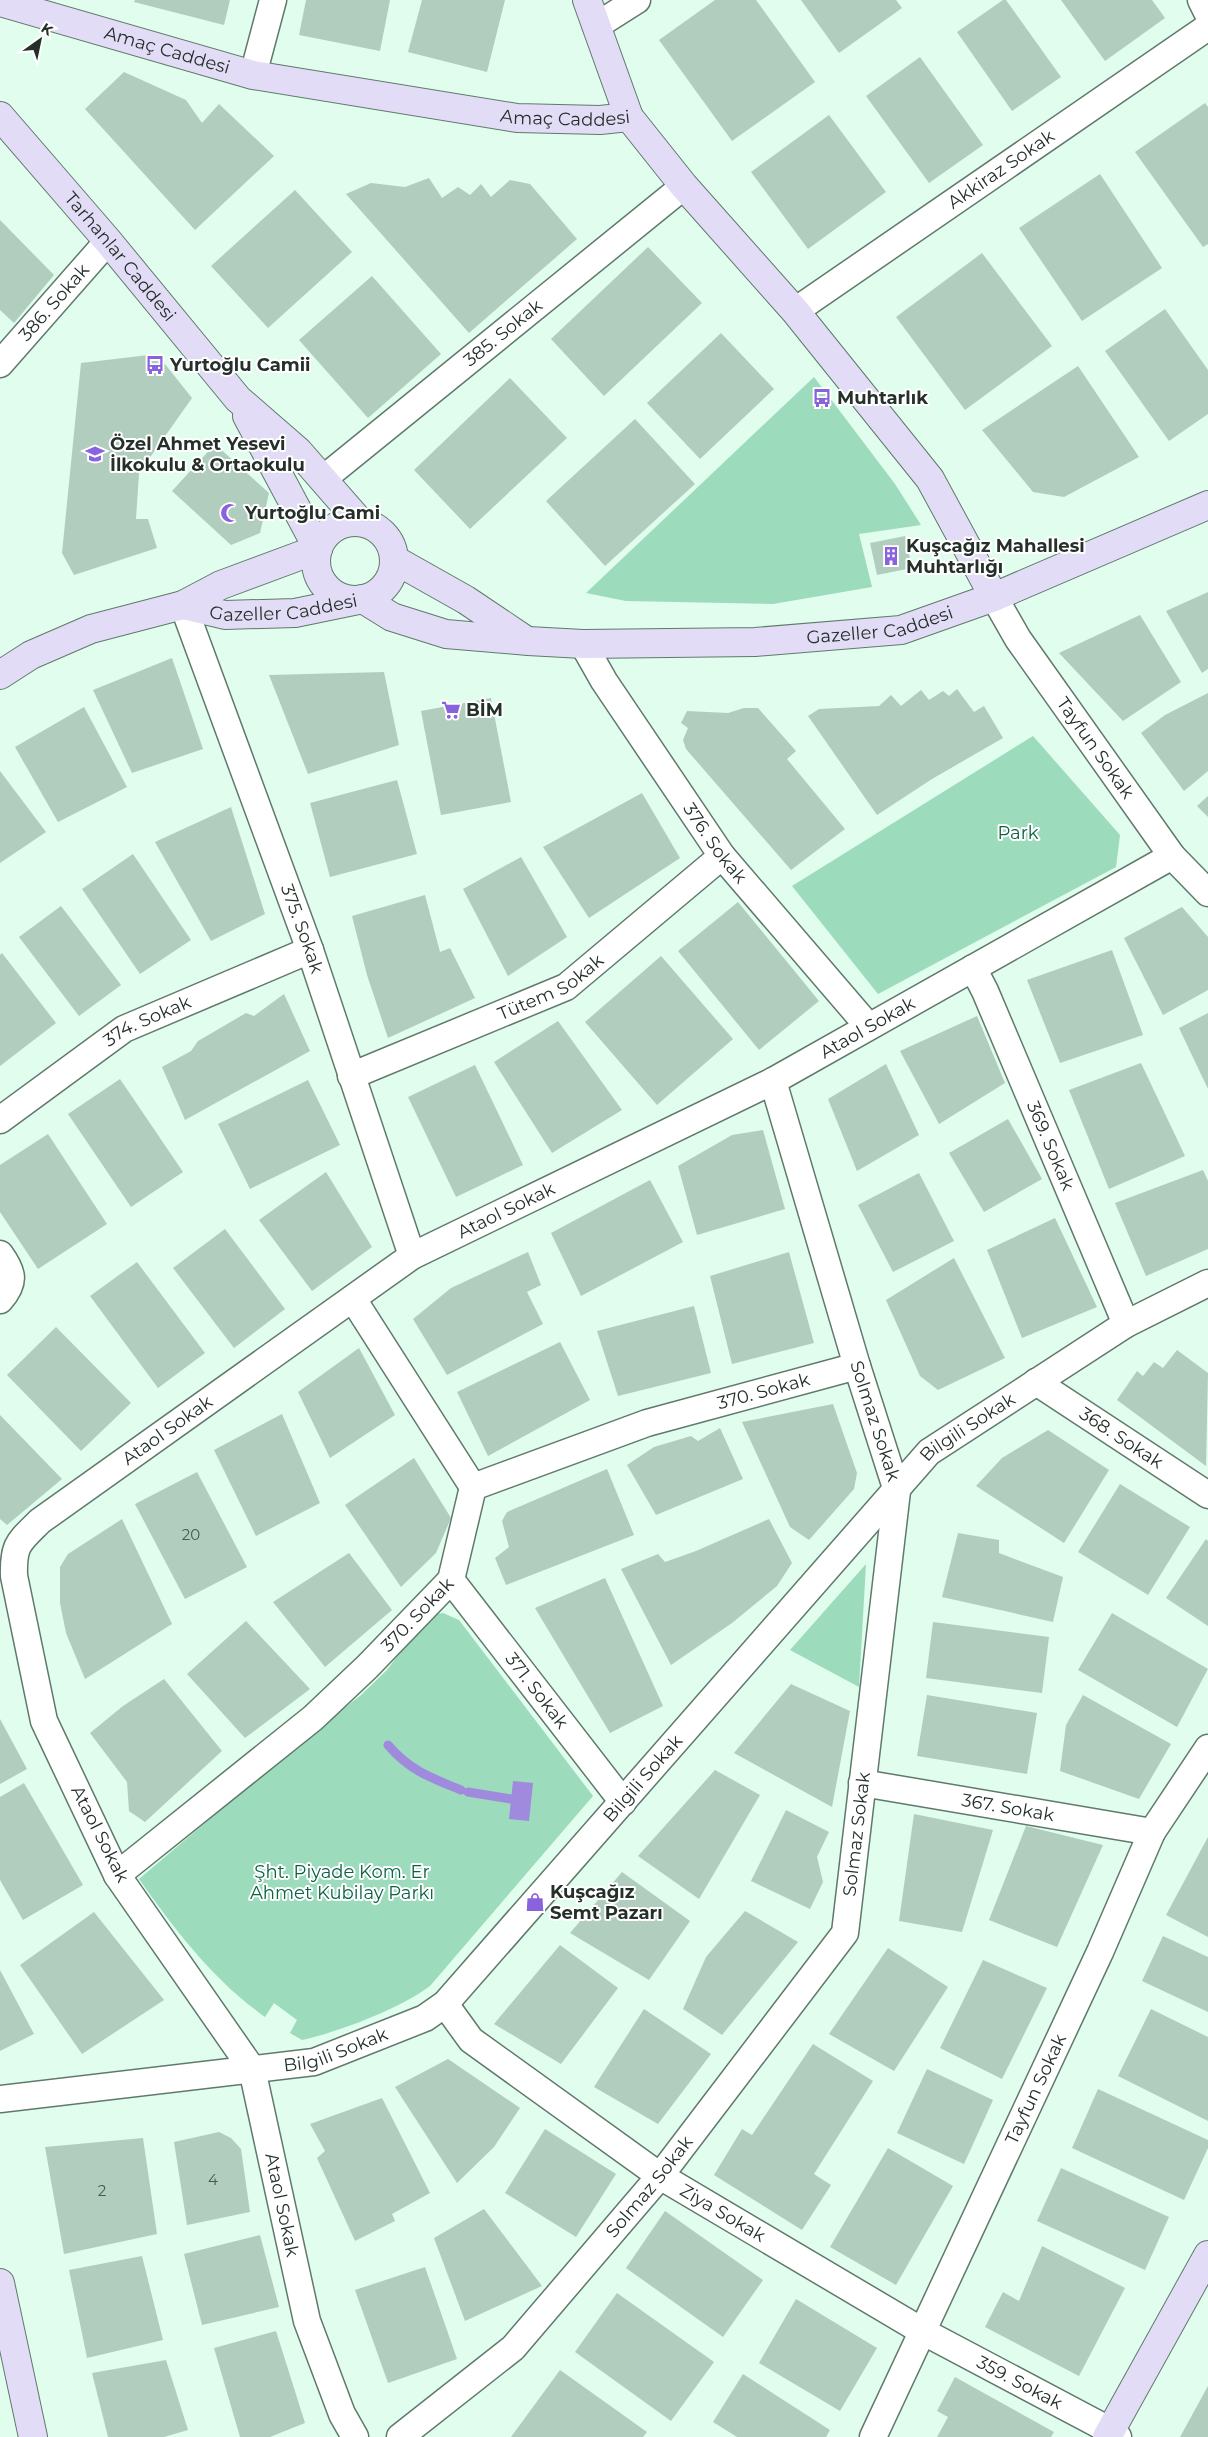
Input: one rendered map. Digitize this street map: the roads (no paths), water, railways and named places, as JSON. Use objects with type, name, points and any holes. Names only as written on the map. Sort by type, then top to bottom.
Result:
[{"type":"street","points":[[252,75],[272,0]]},
{"type":"street","points":[[587,0],[629,117]]},
{"type":"street","points":[[596,26],[637,0]]},
{"type":"street","points":[[1201,0],[1208,14]]},
{"type":"street","name":"Amaç Caddesi","points":[[0,2],[252,75],[517,118],[600,120],[629,117],[684,186],[795,311],[930,478],[994,597]]},
{"type":"street","name":"Akkiraz Sokak","points":[[795,311],[1208,27]]},
{"type":"street","name":"Tarhanlar Caddesi","points":[[0,116],[108,241],[238,399],[298,451],[360,522]]},
{"type":"street","name":"385. Sokak","points":[[324,479],[684,186]]},
{"type":"street","name":"386. Sokak","points":[[0,364],[108,241]]},
{"type":"street","name":"Tarhanlar Caddesi","points":[[238,399],[318,549]]},
{"type":"street","name":"Gazeller Caddesi","points":[[183,605],[225,615],[295,614],[363,599],[392,617],[446,634],[583,644],[755,642],[900,630],[994,597],[1208,505]]},
{"type":"street","points":[[349,522],[360,522],[381,530],[393,549],[395,560],[393,574],[386,586],[375,595],[363,599],[349,600],[336,595],[326,587],[318,576],[316,562],[322,539],[339,525],[349,522]]},
{"type":"street","name":"Gazeller Caddesi","points":[[0,675],[31,655],[91,629],[183,605],[221,585],[318,549]]},
{"type":"street","points":[[395,560],[466,600],[528,641]]},
{"type":"street","name":"Tayfun Sokak","points":[[994,597],[1018,639],[1172,856],[1208,893]]},
{"type":"street","name":"375. Sokak","points":[[183,605],[310,950],[412,1256]]},
{"type":"street","name":"376. Sokak","points":[[583,644],[604,681],[722,856],[868,1026]]},
{"type":"street","name":"Tütem Sokak","points":[[351,1076],[566,988],[722,856]]},
{"type":"street","name":"Ataol Sokak","points":[[355,2437],[342,2414],[307,2321],[252,2069],[117,1875],[44,1721],[14,1576],[7,1551],[19,1543],[40,1521],[412,1256],[774,1081],[868,1026],[1172,856]]},
{"type":"street","name":"374. Sokak","points":[[0,1120],[124,1029],[310,950]]},
{"type":"street","name":"369. Sokak","points":[[973,968],[985,991],[1126,1324]]},
{"type":"street","name":"Solmaz Sokak","points":[[400,2437],[513,2348],[660,2176],[845,1933],[897,1491],[857,1366],[774,1081]]},
{"type":"street","points":[[0,1254],[8,1264],[12,1280],[10,1289],[0,1300]]},
{"type":"street","name":"Bilgili Sokak","points":[[0,2099],[314,2062],[425,2018],[445,2004],[897,1491],[929,1452],[1126,1324],[1208,1284]]},
{"type":"street","points":[[353,1299],[473,1487]]},
{"type":"street","name":"370. Sokak","points":[[117,1875],[313,1718],[367,1667],[451,1580],[473,1487],[647,1423],[857,1366]]},
{"type":"street","name":"368. Sokak","points":[[1036,1382],[1208,1495]]},
{"type":"street","name":"371. Sokak","points":[[451,1580],[622,1802]]},
{"type":"street","name":"Tayfun Sokak","points":[[873,2437],[1100,1952],[1152,1832],[1208,1748]]},
{"type":"street","name":"367. Sokak","points":[[862,1783],[1152,1832]]},
{"type":"street","name":"Ziya Sokak","points":[[445,2004],[470,2040],[660,2176],[922,2331]]},
{"type":"street","points":[[1112,2435],[1208,2255]]},
{"type":"street","points":[[0,2283],[33,2437]]},
{"type":"street","name":"359. Sokak","points":[[922,2331],[1112,2435]]},
{"type":"waterway","points":[[388,1745],[412,1767],[461,1790]]},
{"type":"waterway","points":[[468,1792],[511,1799]]},
{"type":"place","name":"Yurtoğlu Camii","points":[[155,365]]},
{"type":"place","name":"Muhtarlık","points":[[822,398]]},
{"type":"place","name":"Özel Ahmet Yesevi İlkokulu & Ortaokulu","points":[[95,454]]},
{"type":"place","name":"Yurtoğlu Cami","points":[[230,513]]},
{"type":"place","name":"Kuşcağız Mahallesi Muhtarlığı","points":[[891,556]]},
{"type":"place","name":"BİM","points":[[451,710]]},
{"type":"place","name":"Kuşcağız Semt Pazarı","points":[[535,1902]]},
{"type":"park label","name":"Park","points":[[1018,833]]},
{"type":"park label","name":"Şht. Piyade Kom. Er Ahmet Kubilay Parkı","points":[[342,1882]]}]
